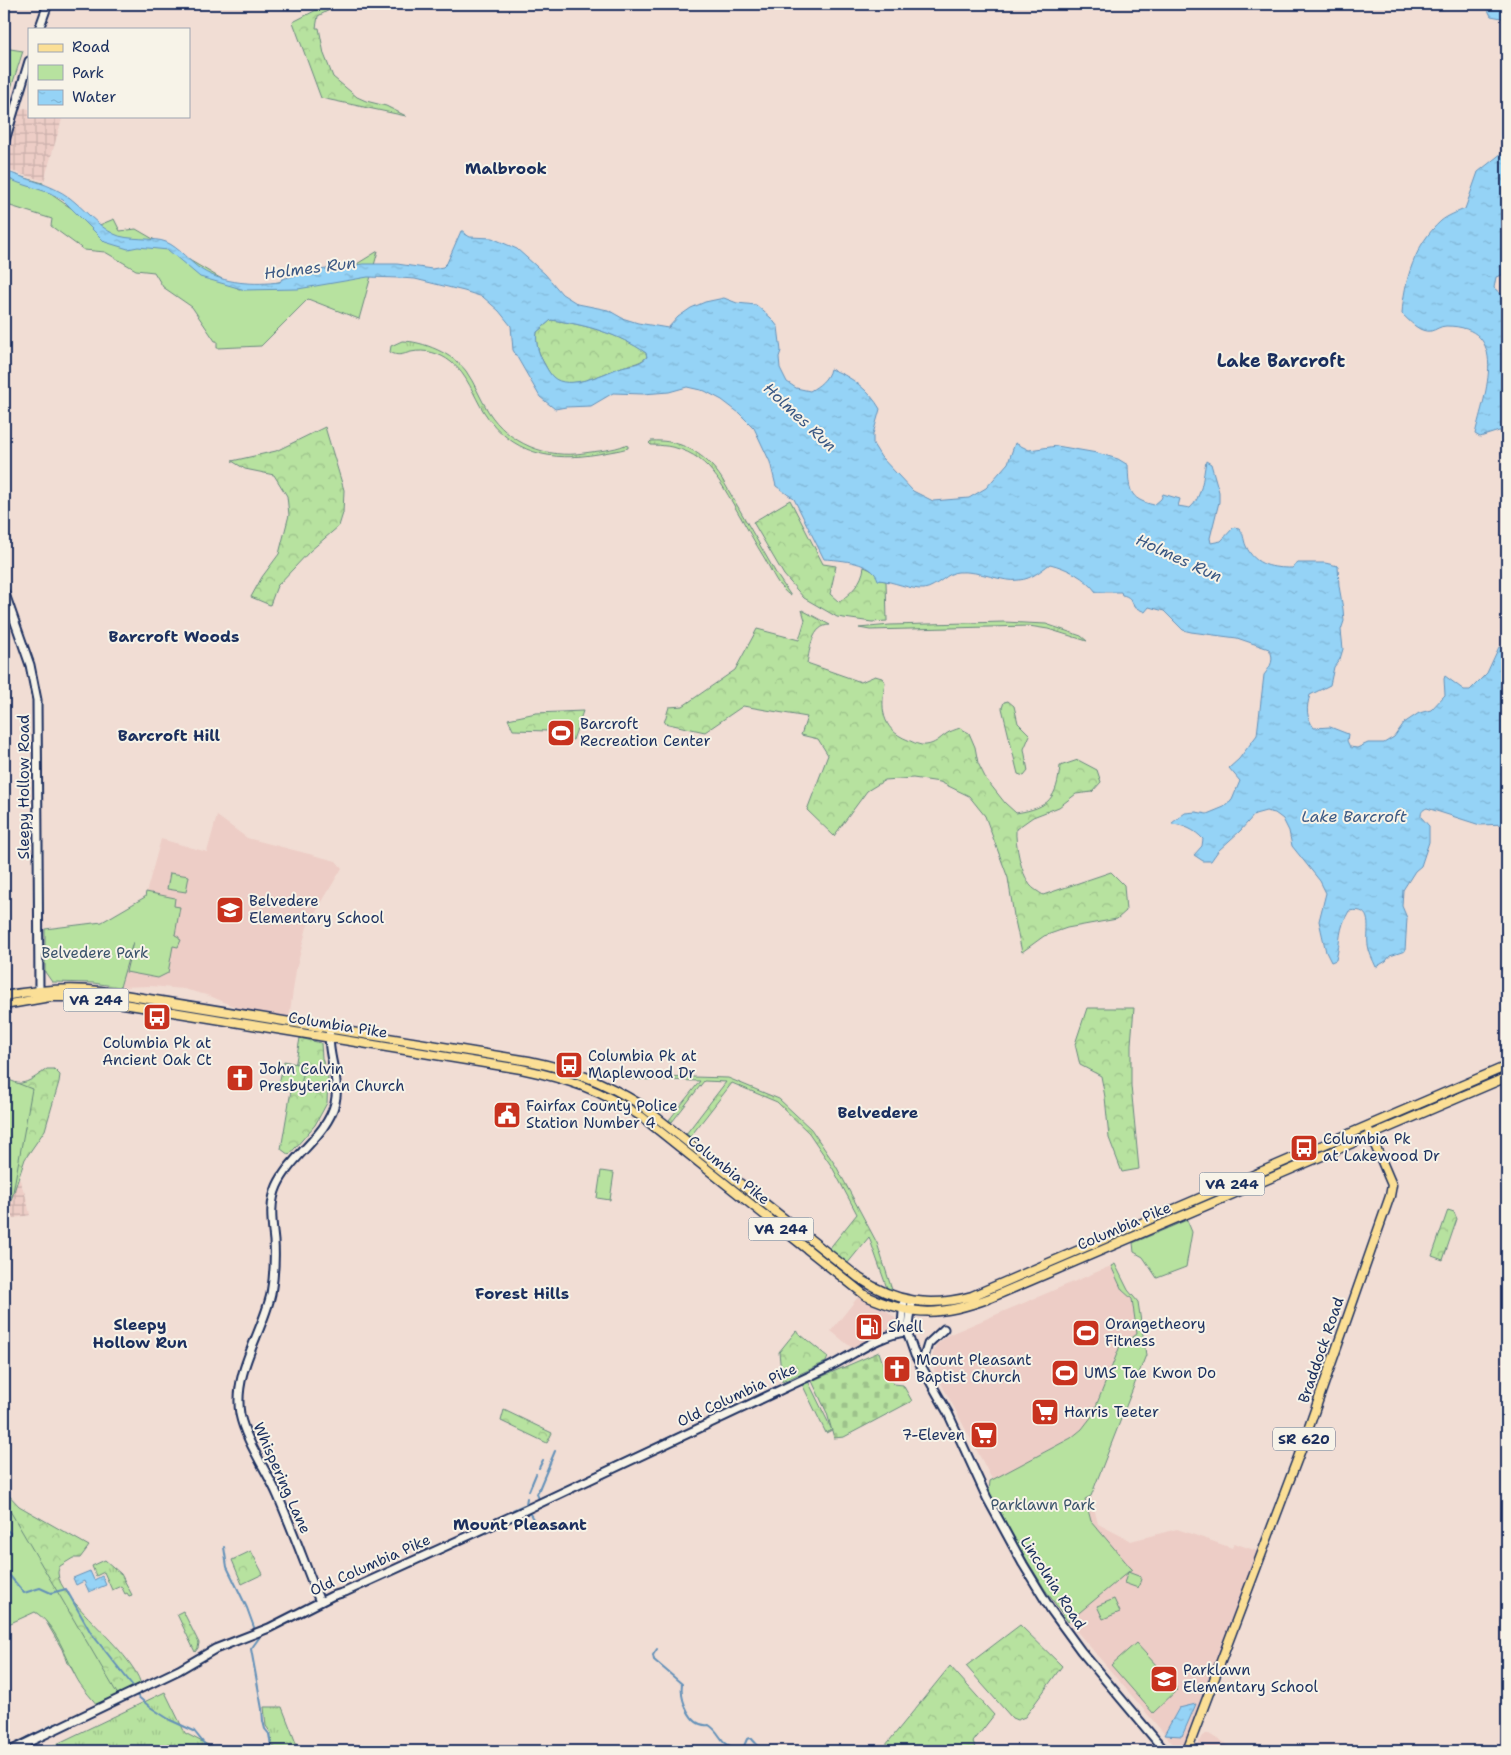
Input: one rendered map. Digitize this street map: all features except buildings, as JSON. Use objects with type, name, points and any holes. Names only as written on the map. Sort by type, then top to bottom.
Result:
[{"type":"main road","name":"Columbia Pike","points":[[4,996],[39,989],[72,988],[100,991],[528,1060],[601,1082],[641,1105],[859,1278],[882,1292],[919,1302],[946,1302],[972,1296],[1507,1066]]},
{"type":"main road","points":[[39,989],[40,998]]},
{"type":"main road","name":"Columbia Pike","points":[[4,1005],[40,998],[64,997],[99,1000],[530,1071],[574,1082],[598,1091],[642,1118],[859,1291],[876,1300],[907,1310],[945,1312],[982,1301],[1507,1076]]},
{"type":"main road","name":"Braddock Road","points":[[1188,1751],[1304,1440],[1390,1196],[1392,1185],[1367,1127]]},
{"type":"street","points":[[39,28],[48,4]]},
{"type":"street","points":[[4,144],[28,64]]},
{"type":"street","name":"Sleepy Hollow Road","points":[[4,591],[30,665],[38,700],[39,989]]},
{"type":"street","name":"Whispering Lane","points":[[320,1602],[278,1496],[246,1432],[240,1414],[239,1395],[243,1373],[271,1294],[274,1260],[271,1216],[276,1188],[286,1170],[325,1125],[336,1102],[336,1084],[329,1047],[330,1028]]},
{"type":"street","name":"Lincolnia Road","points":[[908,1300],[902,1325],[907,1332],[921,1367],[948,1414],[1008,1540],[1048,1604],[1082,1651],[1165,1751]]},
{"type":"street","points":[[921,1367],[928,1344],[944,1329]]},
{"type":"street","name":"Old Columbia Pike","points":[[10,1751],[185,1667],[215,1649],[269,1628],[320,1602],[523,1511],[819,1372],[871,1345],[898,1333],[907,1332]]},
{"type":"shaded area","points":[[28,109],[28,118],[62,119],[44,181],[4,169],[19,110]]},
{"type":"shaded area","name":"Belvedere Elementary School","points":[[217,816],[247,838],[336,861],[342,868],[307,927],[296,970],[289,1018],[240,1009],[210,996],[184,989],[151,986],[120,987],[161,839],[207,852]]},
{"type":"shaded area","points":[[19,1178],[30,1215],[4,1220]]},
{"type":"shaded area","points":[[1111,1266],[1122,1290],[1132,1299],[1137,1334],[1098,1400],[1092,1416],[1084,1427],[1071,1438],[993,1481],[934,1370],[932,1358],[936,1345],[948,1335]]},
{"type":"shaded area","points":[[858,1297],[887,1311],[895,1318],[897,1326],[852,1348],[831,1331]]},
{"type":"shaded area","name":"Parklawn Elementary School","points":[[1091,1496],[1098,1524],[1131,1541],[1177,1529],[1232,1548],[1234,1543],[1260,1552],[1183,1751],[1179,1751],[1056,1607],[1014,1538]]},
{"type":"shaded area","points":[[1209,1734],[1237,1751],[1196,1751],[1201,1737]]},
{"type":"green space","points":[[328,4],[335,4],[337,6],[318,16],[316,28],[319,28],[324,54],[333,77],[357,97],[386,106],[406,116],[321,98],[293,22]]},
{"type":"green space","points":[[4,48],[23,51],[4,110]]},
{"type":"green space","points":[[4,172],[43,183],[42,188],[97,226],[114,219],[120,231],[136,229],[239,289],[347,270],[378,251],[359,319],[308,299],[261,346],[217,348],[217,341],[215,341],[192,307],[163,287],[154,272],[136,270],[105,252],[84,250],[51,226],[52,219],[4,204]]},
{"type":"green space","points":[[551,320],[576,324],[613,335],[647,353],[647,357],[637,363],[586,380],[567,383],[559,382],[549,372],[537,345],[537,332]]},
{"type":"green space","points":[[402,341],[428,346],[453,359],[466,371],[488,411],[497,423],[530,447],[556,454],[605,450],[625,445],[628,448],[598,454],[565,457],[534,452],[520,446],[495,426],[484,412],[466,379],[457,367],[442,356],[432,352],[416,351],[398,355],[390,352],[391,346]]},
{"type":"green space","points":[[325,427],[344,490],[343,513],[339,526],[310,551],[277,586],[270,605],[251,597],[262,577],[279,554],[289,515],[287,496],[274,475],[245,469],[232,461],[276,451]]},
{"type":"green space","points":[[651,441],[672,443],[692,450],[716,470],[791,596],[776,580],[713,472],[693,455],[668,446],[651,445],[649,443]]},
{"type":"green space","points":[[790,500],[823,564],[836,566],[830,594],[839,602],[855,587],[861,578],[864,567],[869,569],[875,573],[879,580],[886,581],[887,621],[872,622],[837,617],[804,598],[784,575],[753,522]]},
{"type":"green space","points":[[802,610],[830,625],[824,626],[816,633],[807,663],[861,682],[875,676],[882,678],[885,682],[883,708],[887,723],[892,730],[912,742],[921,745],[929,744],[960,728],[969,733],[975,747],[978,763],[986,779],[1005,803],[1016,813],[1036,808],[1049,800],[1059,777],[1060,766],[1078,760],[1097,770],[1101,782],[1092,792],[1076,794],[1059,807],[1033,817],[1016,829],[1019,858],[1030,885],[1043,895],[1111,872],[1124,885],[1126,911],[1117,919],[1067,928],[1044,936],[1022,952],[1008,878],[985,816],[969,796],[940,782],[913,778],[885,780],[867,791],[834,836],[807,810],[828,755],[818,739],[801,735],[807,717],[743,706],[705,732],[664,723],[669,707],[683,706],[735,670],[757,629],[799,640],[805,620]]},
{"type":"green space","points":[[1004,622],[1046,624],[1081,636],[1087,641],[1048,629],[1029,626],[870,630],[859,628],[890,625]]},
{"type":"green space","points":[[1008,701],[1014,706],[1018,723],[1030,735],[1024,749],[1028,771],[1024,776],[1018,774],[1002,708],[1004,702]]},
{"type":"green space","points":[[583,711],[573,740],[548,731],[513,730],[508,719],[536,713]]},
{"type":"green space","points":[[170,873],[189,876],[186,892],[167,889]]},
{"type":"green space","name":"Belvedere Park","points":[[146,892],[175,898],[174,906],[180,907],[175,935],[181,940],[178,947],[173,946],[168,973],[158,978],[126,972],[133,942],[120,987],[93,983],[52,982],[45,972],[45,929],[102,922],[145,897]]},
{"type":"green space","points":[[1087,1008],[1134,1008],[1131,1044],[1131,1086],[1139,1169],[1122,1172],[1109,1138],[1101,1076],[1080,1065],[1075,1044]]},
{"type":"green space","points":[[300,1038],[321,1043],[322,1058],[328,1078],[327,1103],[315,1125],[289,1155],[281,1149]]},
{"type":"green space","points":[[284,1061],[305,1066],[300,1089],[279,1084]]},
{"type":"green space","points":[[47,1069],[54,1069],[60,1075],[59,1082],[45,1130],[25,1159],[4,1221],[4,1080],[16,1083],[27,1082]]},
{"type":"green space","points":[[624,1075],[728,1078],[779,1099],[811,1129],[836,1166],[877,1243],[893,1293],[888,1291],[869,1237],[847,1264],[829,1249],[857,1214],[832,1167],[809,1133],[777,1102],[732,1083],[690,1137],[686,1134],[726,1082],[704,1081],[672,1122],[669,1120],[700,1081],[625,1079]]},
{"type":"green space","points":[[4,1078],[32,1089],[13,1192],[4,1215]]},
{"type":"green space","points":[[601,1171],[614,1173],[610,1200],[597,1198]]},
{"type":"green space","points":[[1448,1210],[1454,1212],[1457,1219],[1443,1260],[1432,1256]]},
{"type":"green space","points":[[1187,1220],[1192,1232],[1186,1267],[1157,1278],[1143,1257],[1134,1252],[1133,1243]]},
{"type":"green space","name":"Parklawn Park","points":[[1115,1264],[1128,1290],[1138,1302],[1146,1355],[1091,1496],[1085,1499],[1091,1521],[1132,1569],[1068,1622],[1044,1588],[1006,1526],[989,1491],[990,1481],[1071,1438],[1082,1429],[1092,1416],[1120,1346],[1137,1334],[1132,1299],[1122,1290],[1111,1266]]},
{"type":"green space","points":[[796,1331],[828,1357],[826,1362],[782,1382],[779,1352]]},
{"type":"green space","points":[[879,1352],[887,1376],[894,1384],[903,1385],[912,1401],[844,1437],[834,1438],[827,1413],[812,1381]]},
{"type":"green space","points":[[808,1381],[832,1430],[826,1433],[802,1384]]},
{"type":"green space","points":[[504,1410],[552,1433],[547,1443],[501,1421]]},
{"type":"green space","points":[[4,1490],[19,1506],[89,1546],[80,1558],[73,1558],[60,1566],[58,1573],[61,1584],[124,1656],[135,1670],[141,1684],[114,1696],[94,1688],[77,1677],[67,1663],[62,1649],[44,1618],[4,1589]]},
{"type":"green space","points":[[4,1503],[118,1695],[97,1705],[78,1681],[64,1651],[48,1624],[35,1612],[4,1626]]},
{"type":"green space","points":[[251,1551],[263,1574],[242,1584],[232,1560]]},
{"type":"green space","points":[[105,1560],[121,1574],[132,1595],[125,1594],[121,1586],[112,1590],[104,1572],[96,1576],[92,1566]]},
{"type":"green space","points":[[1128,1572],[1141,1577],[1138,1588],[1124,1583]]},
{"type":"green space","points":[[1114,1599],[1120,1612],[1103,1619],[1097,1606]]},
{"type":"green space","points":[[183,1611],[199,1643],[195,1652],[177,1614]]},
{"type":"green space","points":[[1020,1625],[1062,1666],[1025,1717],[1017,1720],[1012,1718],[966,1666]]},
{"type":"green space","points":[[1136,1643],[1178,1689],[1153,1713],[1111,1665]]},
{"type":"green space","points":[[950,1666],[994,1715],[973,1742],[978,1751],[881,1751]]},
{"type":"green space","points":[[165,1692],[185,1733],[220,1751],[42,1751]]},
{"type":"green space","points":[[264,1707],[282,1707],[299,1751],[279,1751],[272,1745],[271,1733],[266,1726]]},
{"type":"water","points":[[1485,4],[1507,4],[1507,19],[1491,16]]},
{"type":"water","points":[[1507,149],[1507,273],[1496,277],[1494,288],[1507,299],[1507,431],[1499,431],[1480,437],[1475,434],[1487,382],[1489,365],[1486,349],[1479,337],[1466,329],[1446,326],[1427,331],[1415,326],[1402,314],[1403,301],[1412,264],[1424,241],[1441,221],[1465,209],[1478,172]]},
{"type":"water","name":"Lake Barcroft","points":[[4,170],[46,185],[70,198],[108,231],[126,238],[166,242],[202,270],[230,281],[250,283],[280,282],[282,279],[312,271],[363,264],[397,264],[432,269],[443,267],[447,263],[461,231],[464,231],[470,237],[492,238],[517,249],[545,274],[562,294],[578,304],[608,310],[622,318],[638,323],[668,328],[678,317],[691,308],[705,302],[724,298],[737,303],[756,305],[778,327],[781,351],[779,357],[780,368],[787,382],[796,388],[810,391],[823,382],[830,369],[845,375],[859,384],[880,409],[873,434],[873,444],[881,457],[913,491],[933,501],[969,498],[986,488],[1008,463],[1015,443],[1029,450],[1057,446],[1118,459],[1128,465],[1130,487],[1135,496],[1145,503],[1154,505],[1161,499],[1163,494],[1180,499],[1178,506],[1190,508],[1200,493],[1206,461],[1211,464],[1219,492],[1219,502],[1210,538],[1211,543],[1221,541],[1234,527],[1241,530],[1246,546],[1254,558],[1265,564],[1285,568],[1292,568],[1298,563],[1325,563],[1338,566],[1344,621],[1341,630],[1343,649],[1340,659],[1334,667],[1330,685],[1310,695],[1308,712],[1309,720],[1314,728],[1330,727],[1348,734],[1347,741],[1350,747],[1357,748],[1368,743],[1384,743],[1394,737],[1404,723],[1419,713],[1431,710],[1445,695],[1445,676],[1464,690],[1470,690],[1487,673],[1499,647],[1507,647],[1507,824],[1480,825],[1427,808],[1424,810],[1421,817],[1429,826],[1429,842],[1421,866],[1415,871],[1403,890],[1402,906],[1407,918],[1405,951],[1390,956],[1376,967],[1369,948],[1368,920],[1363,912],[1357,910],[1349,911],[1341,929],[1336,960],[1331,962],[1326,952],[1319,921],[1326,893],[1320,881],[1292,846],[1289,831],[1283,819],[1275,813],[1266,811],[1255,814],[1218,851],[1211,861],[1203,861],[1194,855],[1202,846],[1203,839],[1200,836],[1189,828],[1172,824],[1185,813],[1207,814],[1224,807],[1232,800],[1240,781],[1229,768],[1239,759],[1257,735],[1264,675],[1272,659],[1269,649],[1237,638],[1183,630],[1164,611],[1149,607],[1145,612],[1134,607],[1130,599],[1122,595],[1121,592],[1096,592],[1076,574],[1050,564],[1032,576],[1019,580],[1006,580],[974,573],[958,572],[924,589],[878,580],[870,569],[856,563],[824,559],[794,499],[776,486],[770,462],[754,428],[722,400],[705,391],[687,387],[669,392],[643,394],[613,393],[591,406],[555,409],[540,397],[513,350],[511,326],[499,311],[483,297],[415,279],[368,277],[298,289],[245,290],[200,277],[168,250],[138,247],[128,249],[105,242],[63,200],[50,193],[4,177]],"holes":[[[551,320],[613,335],[636,346],[646,353],[647,357],[637,363],[586,380],[576,382],[559,381],[552,376],[543,361],[538,349],[537,332]]]},
{"type":"water","points":[[90,1571],[94,1580],[102,1576],[106,1585],[89,1592],[84,1581],[76,1585],[73,1578]]},
{"type":"water","points":[[1196,1704],[1182,1736],[1164,1735],[1179,1708]]},
{"type":"waterway","points":[[4,1211],[10,1197]]},
{"type":"waterway","points":[[555,1451],[537,1494],[539,1499],[825,1364]]},
{"type":"waterway","points":[[539,1468],[543,1460]]},
{"type":"waterway","points":[[529,1491],[536,1474]]},
{"type":"waterway","points":[[526,1504],[527,1498]]},
{"type":"waterway","points":[[513,1510],[524,1505]]},
{"type":"waterway","points":[[524,1514],[530,1514],[536,1524]]},
{"type":"waterway","points":[[498,1527],[515,1518]]},
{"type":"waterway","points":[[4,1527],[10,1533],[4,1549]]},
{"type":"waterway","points":[[478,1536],[491,1530]]},
{"type":"waterway","points":[[224,1547],[227,1567],[247,1608],[255,1630]]},
{"type":"waterway","points":[[4,1565],[5,1570],[24,1593],[40,1588],[51,1593],[66,1589],[91,1633],[133,1686]]},
{"type":"waterway","points":[[259,1638],[251,1649],[263,1721],[265,1729],[269,1734],[272,1751]]},
{"type":"waterway","points":[[657,1649],[653,1655],[654,1660],[682,1684],[685,1704],[696,1722],[702,1725],[709,1725],[724,1742],[733,1747],[740,1749],[744,1746],[747,1739],[751,1738],[761,1749],[773,1747],[784,1751]]},
{"type":"waterway","points":[[135,1694],[170,1720],[194,1731],[206,1746],[220,1746],[230,1751]]},
{"type":"waterway","points":[[27,1738],[55,1724]]},
{"type":"waterway","points":[[4,1749],[12,1745]]},
{"type":"place","name":"Barcroft Recreation Center","points":[[561,733]]},
{"type":"place","name":"Belvedere Elementary School","points":[[230,910]]},
{"type":"place","name":"Columbia Pk at Ancient Oak Ct","points":[[157,1017]]},
{"type":"place","name":"Columbia Pk at Maplewood Dr","points":[[569,1065]]},
{"type":"place","name":"John Calvin Presbyterian Church","points":[[240,1078]]},
{"type":"place","name":"Fairfax County Police Station Number 4","points":[[507,1115]]},
{"type":"place","name":"Columbia Pk at Lakewood Dr","points":[[1304,1148]]},
{"type":"place","name":"Shell","points":[[869,1327]]},
{"type":"place","name":"Orangetheory Fitness","points":[[1086,1333]]},
{"type":"place","name":"Mount Pleasant Baptist Church","points":[[897,1369]]},
{"type":"place","name":"UMS Tae Kwon Do","points":[[1065,1373]]},
{"type":"place","name":"Harris Teeter","points":[[1045,1412]]},
{"type":"place","name":"7-Eleven","points":[[984,1435]]},
{"type":"place","name":"Parklawn Elementary School","points":[[1164,1679]]},
{"type":"district","name":"Malbrook","points":[[506,168]]},
{"type":"district","name":"Lake Barcroft","points":[[1281,361]]},
{"type":"district","name":"Barcroft Woods","points":[[174,636]]},
{"type":"district","name":"Barcroft Hill","points":[[169,735]]},
{"type":"district","name":"Belvedere","points":[[878,1112]]},
{"type":"district","name":"Forest Hills","points":[[522,1293]]},
{"type":"district","name":"Sleepy Hollow Run","points":[[140,1333]]},
{"type":"district","name":"Mount Pleasant","points":[[520,1524]]},
{"type":"water label","name":"Holmes Run","points":[[310,268]]},
{"type":"water label","name":"Holmes Run","points":[[800,417]]},
{"type":"water label","name":"Holmes Run","points":[[1179,558]]}]
